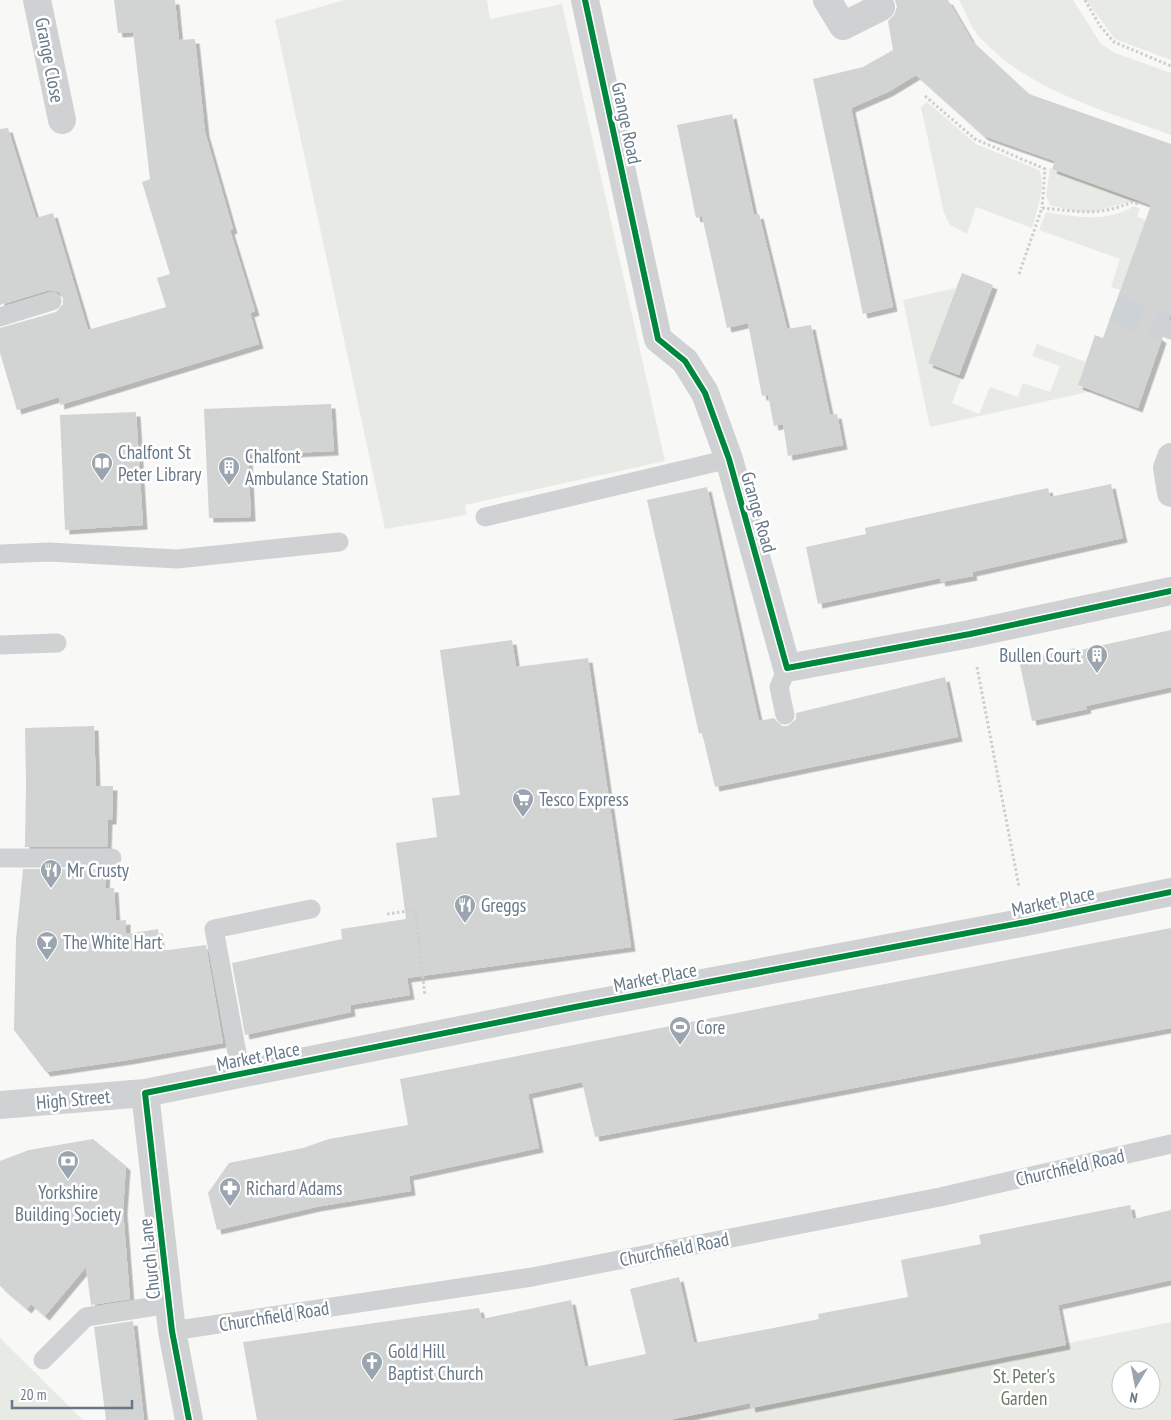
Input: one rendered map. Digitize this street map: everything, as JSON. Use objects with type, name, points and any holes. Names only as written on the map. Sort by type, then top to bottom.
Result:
[{"type":"street","name":"Grange Close","points":[[37,0],[62,120]]},
{"type":"street","name":"Grange Road","points":[[585,0],[658,339],[685,360],[705,393],[729,459],[787,668]]},
{"type":"street","points":[[827,0],[842,26],[882,7]]},
{"type":"street","points":[[1171,457],[1167,468],[1171,493]]},
{"type":"street","points":[[787,668],[970,634],[1171,591]]},
{"type":"street","name":"Market Place","points":[[145,1093],[430,1036],[1026,922],[1171,892]]},
{"type":"street","name":"High Street","points":[[0,1105],[145,1093]]},
{"type":"street","name":"Church Lane","points":[[145,1093],[172,1332],[189,1420]]},
{"type":"lane","points":[[0,317],[52,301]]},
{"type":"lane","points":[[485,517],[729,459]]},
{"type":"lane","points":[[0,554],[49,552],[177,558],[339,542]]},
{"type":"lane","points":[[0,645],[57,643]]},
{"type":"lane","points":[[785,715],[779,687],[787,668]]},
{"type":"lane","points":[[0,858],[112,858]]},
{"type":"lane","points":[[241,1075],[214,929],[311,909]]},
{"type":"lane","name":"Churchfield Road","points":[[172,1332],[532,1277],[940,1197],[1171,1144]]},
{"type":"lane","points":[[43,1360],[86,1317],[169,1304]]},
{"type":"path","points":[[1085,0],[1100,26],[1114,42],[1171,66]]},
{"type":"path","points":[[925,96],[975,139],[1045,169],[1042,208],[1019,274]]},
{"type":"path","points":[[1042,208],[1085,214],[1118,208],[1132,202],[1138,204]]},
{"type":"path","points":[[970,634],[1020,892]]},
{"type":"path","points":[[387,914],[415,910],[425,996]]},
{"type":"green space","points":[[344,0],[487,0],[490,19],[562,4],[665,461],[465,505],[467,515],[385,529],[275,20]]},
{"type":"green space","points":[[959,0],[1073,0],[1101,44],[1115,53],[1171,73],[1171,135],[1067,96],[1018,70],[996,53],[977,34]]},
{"type":"green space","points":[[1086,0],[1171,0],[1171,60],[1115,39]]},
{"type":"green space","points":[[927,102],[976,144],[1039,170],[1042,182],[1032,228],[976,207],[967,234],[950,225],[944,213],[921,107]]},
{"type":"green space","points":[[1050,168],[1144,195],[1142,202],[1130,202],[1087,212],[1051,206],[1046,196]]},
{"type":"green space","points":[[1134,206],[1140,209],[1137,217],[1146,220],[1120,290],[1111,287],[1120,259],[1039,230],[1046,212],[1080,217],[1102,217],[1113,215]]},
{"type":"green space","points":[[956,288],[928,363],[962,377],[952,403],[979,414],[990,387],[1018,397],[1023,383],[1050,392],[1060,366],[1032,356],[1037,344],[1086,362],[1078,385],[1092,391],[930,427],[903,300]]},
{"type":"green space","name":"St. Peter's Garden","points":[[1171,1322],[1171,1420],[669,1420],[719,1410],[751,1408]]},
{"type":"green space","points":[[0,1338],[82,1419],[82,1420],[0,1420]]},
{"type":"building","points":[[114,0],[175,0],[179,40],[195,39],[205,132],[233,229],[230,230],[255,311],[250,313],[259,344],[60,405],[59,397],[17,410],[0,353],[0,328],[56,312],[63,304],[63,298],[59,292],[49,290],[0,305],[0,129],[8,128],[36,218],[53,213],[88,330],[166,307],[157,278],[170,274],[142,182],[150,179],[133,32],[118,33]]},
{"type":"building","points":[[895,0],[948,0],[972,41],[1029,94],[1171,144],[1171,314],[1170,317],[1159,319],[1155,324],[1157,335],[1162,339],[1138,408],[1078,385],[1095,335],[1103,338],[1151,205],[1052,169],[1055,161],[984,136],[916,75],[888,92],[851,108],[893,307],[863,314],[813,79],[863,67],[893,50],[888,21],[894,15],[897,7]]},
{"type":"building","points":[[732,114],[754,215],[759,214],[787,329],[811,325],[830,415],[837,414],[843,445],[788,456],[783,424],[774,426],[768,395],[762,396],[748,323],[727,328],[702,216],[696,218],[677,125]]},
{"type":"building","points":[[962,273],[993,285],[959,375],[928,363]]},
{"type":"building","name":"Chalfont Ambulance Station","points":[[331,404],[334,451],[248,455],[251,517],[209,518],[204,409]]},
{"type":"building","name":"Chalfont St Peter Library","points":[[136,412],[143,525],[65,530],[60,415]]},
{"type":"building","points":[[1111,484],[1123,538],[972,572],[973,576],[941,582],[940,578],[818,604],[806,547],[866,534],[865,528],[1048,488],[1050,497]]},
{"type":"building","points":[[707,487],[759,721],[774,718],[781,726],[788,726],[796,719],[796,713],[945,677],[958,737],[715,787],[702,733],[699,734],[647,500]]},
{"type":"building","name":"Bullen Court","points":[[1171,630],[1171,687],[1086,706],[1087,709],[1032,721],[1019,660],[1075,648],[1076,651]]},
{"type":"building","name":"Tesco Express","points":[[512,640],[516,667],[588,658],[631,947],[407,978],[410,995],[350,1005],[351,1012],[245,1035],[232,963],[342,939],[341,929],[406,919],[396,843],[437,837],[432,798],[460,795],[440,650]]},
{"type":"building","points":[[94,726],[96,786],[113,786],[112,820],[108,820],[107,847],[23,847],[25,846],[25,728]]},
{"type":"building","points":[[23,869],[106,869],[105,888],[114,888],[116,921],[126,920],[126,934],[158,929],[161,951],[206,945],[223,1043],[46,1072],[14,1030],[16,939]]},
{"type":"building","points":[[1171,928],[1171,1028],[595,1137],[582,1082],[528,1094],[539,1148],[409,1176],[411,1191],[316,1207],[217,1230],[208,1193],[229,1163],[303,1148],[329,1139],[408,1125],[400,1079]]},
{"type":"building","points":[[93,1139],[126,1166],[123,1210],[130,1299],[91,1305],[86,1267],[45,1316],[31,1304],[27,1309],[0,1286],[0,1161],[29,1150]]},
{"type":"building","points":[[1130,1205],[1133,1219],[1171,1210],[1171,1280],[1058,1305],[1066,1345],[751,1408],[750,1403],[669,1420],[257,1420],[243,1342],[479,1308],[482,1319],[571,1300],[585,1367],[646,1354],[630,1289],[679,1277],[694,1343],[819,1319],[818,1314],[908,1297],[901,1260],[981,1244],[979,1235]]},
{"type":"building","points":[[133,1321],[144,1420],[106,1420],[94,1327]]},
{"type":"tunnel","points":[[1114,308],[1166,328]]},
{"type":"cycle path","points":[[585,0],[658,339],[685,361],[705,393],[729,459],[787,668],[970,634],[1171,591]]},
{"type":"cycle path","points":[[189,1420],[172,1331],[145,1093],[575,1007],[1026,922],[1171,892]]},
{"type":"place","name":"Chalfont St Peter Library","points":[[102,482]]},
{"type":"place","name":"Chalfont Ambulance Station","points":[[229,486]]},
{"type":"place","name":"Bullen Court","points":[[1097,674]]},
{"type":"place","name":"Tesco Express","points":[[523,818]]},
{"type":"place","name":"Mr Crusty","points":[[51,889]]},
{"type":"place","name":"Greggs","points":[[465,924]]},
{"type":"place","name":"The White Hart","points":[[47,961]]},
{"type":"place","name":"Core","points":[[680,1046]]},
{"type":"place","name":"Yorkshire Building Society","points":[[68,1180]]},
{"type":"place","name":"Richard Adams","points":[[230,1207]]},
{"type":"place","name":"Gold Hill Baptist Church","points":[[372,1381]]}]
